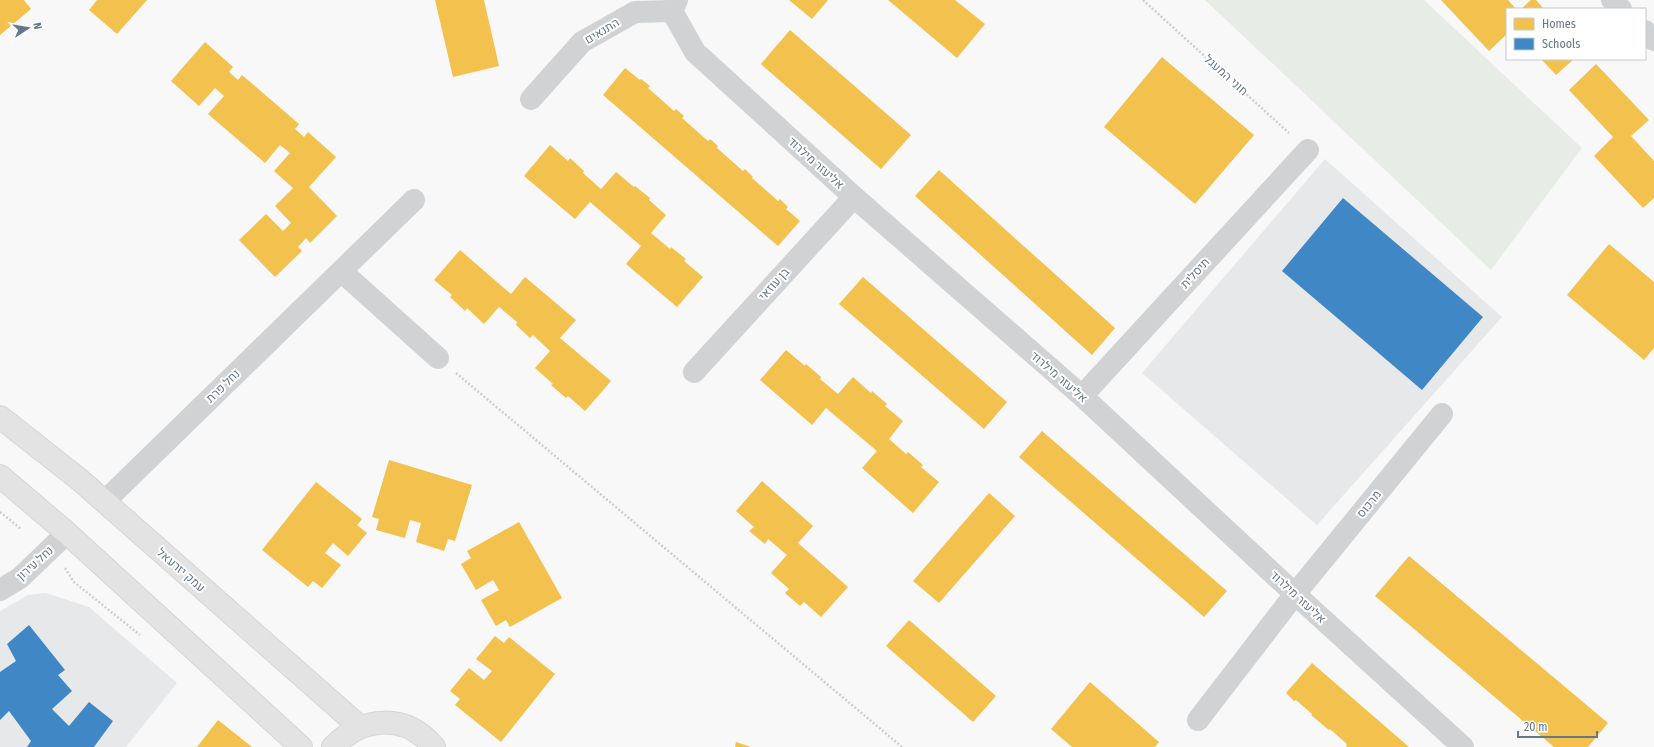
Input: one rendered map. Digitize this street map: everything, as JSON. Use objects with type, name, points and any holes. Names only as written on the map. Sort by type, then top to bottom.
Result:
[{"type":"main road","name":"עמק יזרעאל","points":[[0,417],[80,480],[360,727]]},
{"type":"main road","points":[[0,476],[67,533],[301,747]]},
{"type":"main road","points":[[333,747],[350,732],[360,727],[377,722],[396,723],[412,729],[427,739],[434,747]]},
{"type":"street","points":[[1612,0],[1620,8]]},
{"type":"street","name":"התנאים","points":[[531,99],[582,42],[635,12],[674,6]]},
{"type":"street","name":"אליעזר מילרוד","points":[[674,6],[694,52],[854,197],[1082,396],[1295,594],[1463,747]]},
{"type":"street","points":[[1646,32],[1654,40]]},
{"type":"street","name":"תיסלית","points":[[1082,396],[1308,150]]},
{"type":"street","name":"בן עוזאי","points":[[694,372],[854,197]]},
{"type":"street","name":"נחל פרת","points":[[104,502],[414,200]]},
{"type":"street","points":[[341,271],[438,358]]},
{"type":"street","name":"מרכוס","points":[[1198,720],[1295,594],[1442,414]]},
{"type":"street","name":"נחל עירון","points":[[0,590],[20,578],[67,533]]},
{"type":"path","name":"חוני המעגל","points":[[1143,0],[1308,150]]},
{"type":"path","points":[[438,358],[902,747]]},
{"type":"path","points":[[0,512],[23,530]]},
{"type":"shaded area","points":[[1205,0],[1424,0],[1582,148],[1491,270]]},
{"type":"shaded area","points":[[1325,159],[1502,317],[1317,525],[1142,373]]},
{"type":"shaded area","points":[[46,593],[89,607],[177,683],[126,747],[0,747],[0,611],[28,595]]},
{"type":"building: Homes","points":[[0,0],[24,0],[31,9],[0,35]]},
{"type":"building: Homes","points":[[97,0],[147,0],[117,34],[89,10]]},
{"type":"building: Homes","points":[[435,0],[484,0],[499,66],[453,77]]},
{"type":"building: Homes","points":[[789,0],[828,0],[812,19]]},
{"type":"building: Homes","points":[[888,0],[955,0],[985,24],[957,58]]},
{"type":"building: Homes","points":[[1441,0],[1508,0],[1515,8],[1506,8],[1506,35],[1489,51]]},
{"type":"building: Homes","points":[[1531,0],[1536,0],[1543,8],[1522,8]]},
{"type":"building: Homes","points":[[790,30],[911,135],[881,169],[761,64]]},
{"type":"building: Homes","points":[[205,42],[233,67],[229,72],[238,80],[242,75],[299,124],[295,129],[304,137],[308,132],[336,157],[309,187],[337,216],[310,243],[306,238],[298,247],[302,251],[275,277],[239,240],[266,214],[283,231],[291,223],[275,206],[293,188],[274,171],[290,153],[280,145],[265,163],[208,114],[224,96],[215,88],[199,106],[171,81]]},
{"type":"building: Homes","points":[[1162,57],[1254,135],[1195,204],[1104,127]]},
{"type":"building: Homes","points":[[1542,60],[1573,60],[1556,75]]},
{"type":"building: Homes","points":[[1596,64],[1649,120],[1631,136],[1654,161],[1654,198],[1643,208],[1594,156],[1613,137],[1569,90]]},
{"type":"building: Homes","points":[[625,68],[650,86],[648,88],[674,111],[676,109],[684,116],[682,118],[708,141],[710,139],[718,146],[717,148],[743,171],[745,169],[753,177],[752,178],[778,201],[780,199],[788,207],[786,209],[800,221],[778,246],[603,95]]},
{"type":"building: Homes","points":[[550,145],[568,161],[570,158],[584,171],[583,173],[601,189],[616,172],[650,198],[649,200],[666,215],[651,233],[670,249],[671,247],[686,259],[684,261],[703,277],[677,307],[626,264],[641,246],[590,202],[575,219],[524,176]]},
{"type":"building: Homes","points":[[939,170],[1115,328],[1092,355],[915,196]]},
{"type":"building: Homes","points":[[1609,244],[1654,282],[1654,348],[1644,360],[1567,295]]},
{"type":"building: Homes","points":[[460,250],[511,294],[525,277],[576,320],[560,338],[611,381],[585,411],[568,396],[566,398],[535,368],[550,351],[533,335],[530,338],[516,325],[517,322],[499,307],[484,324],[467,308],[465,311],[450,297],[452,295],[434,280]]},
{"type":"building: Homes","points":[[863,277],[1007,402],[984,429],[839,304]]},
{"type":"building: Homes","points":[[786,350],[805,366],[806,364],[821,377],[820,379],[838,394],[853,377],[871,393],[872,391],[887,404],[885,406],[903,421],[889,439],[906,454],[908,452],[923,465],[921,467],[939,482],[913,513],[862,468],[877,451],[826,408],[812,425],[760,380]]},
{"type":"building: Homes","points":[[1042,431],[1227,591],[1204,617],[1019,457]]},
{"type":"building: Homes","points":[[389,460],[472,485],[455,541],[448,539],[444,551],[416,542],[421,523],[410,520],[405,538],[376,530],[379,519],[372,517]]},
{"type":"building: Homes","points":[[762,481],[813,526],[798,543],[848,587],[821,617],[804,602],[800,606],[785,593],[789,589],[771,573],[787,555],[768,539],[765,544],[749,531],[754,527],[736,511]]},
{"type":"building: Homes","points":[[316,482],[362,519],[357,525],[367,533],[348,556],[333,543],[325,553],[341,565],[322,588],[313,581],[308,587],[262,550]]},
{"type":"building: Homes","points":[[989,493],[1015,516],[939,603],[913,581]]},
{"type":"building: Homes","points":[[519,522],[562,598],[510,627],[506,620],[496,626],[481,600],[499,590],[493,580],[476,590],[461,564],[471,558],[467,551]]},
{"type":"building: Homes","points":[[1409,556],[1608,723],[1588,747],[1554,747],[1375,596]]},
{"type":"building: Homes","points":[[909,620],[996,696],[973,722],[886,646]]},
{"type":"building: Homes","points":[[495,636],[504,643],[509,637],[555,674],[501,742],[455,705],[460,699],[450,691],[469,668],[484,680],[492,671],[476,659]]},
{"type":"building: Homes","points":[[1312,663],[1409,747],[1347,747],[1347,744],[1286,693]]},
{"type":"building: Homes","points":[[1090,682],[1159,742],[1155,747],[1072,747],[1051,729]]},
{"type":"building: Homes","points":[[218,720],[252,747],[197,747]]},
{"type":"building: Homes","points":[[736,742],[751,747],[735,747]]},
{"type":"building: Schools","points":[[1343,198],[1483,317],[1422,390],[1282,271]]},
{"type":"building: Schools","points":[[29,625],[65,670],[58,675],[72,691],[52,709],[69,726],[89,702],[113,721],[94,747],[27,747],[31,741],[9,711],[0,720],[0,672],[16,661],[7,644]]}]
